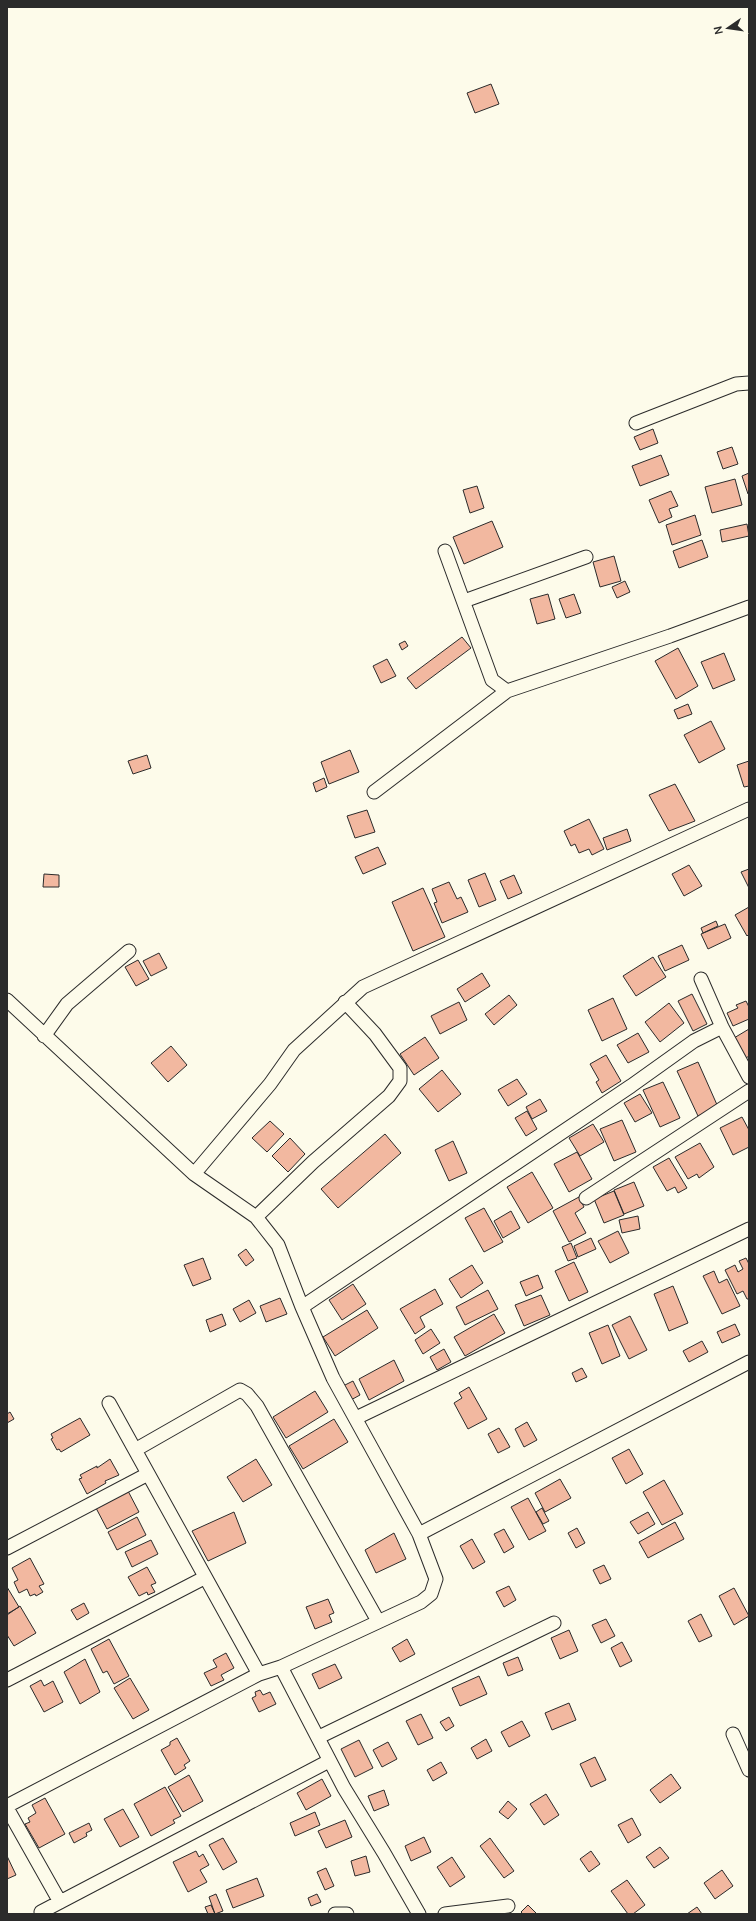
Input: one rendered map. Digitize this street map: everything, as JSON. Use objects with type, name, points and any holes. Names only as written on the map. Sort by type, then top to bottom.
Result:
[{"type":"street","points":[[636,423],[736,384],[749,383]]},
{"type":"street","points":[[445,551],[492,680],[507,691]]},
{"type":"street","points":[[464,601],[586,557]]},
{"type":"street","points":[[374,792],[507,691],[670,636],[749,607]]},
{"type":"street","points":[[194,1174],[270,1084],[294,1050],[363,987],[749,808]]},
{"type":"street","points":[[44,1036],[68,1004],[129,951]]},
{"type":"street","points":[[701,979],[722,1027],[749,1077]]},
{"type":"street","points":[[7,1000],[194,1174],[256,1217],[278,1245],[302,1307],[333,1378],[419,1534],[436,1579],[431,1594],[421,1602],[281,1667],[259,1674],[7,1807],[60,1902]]},
{"type":"street","points":[[256,1217],[313,1162],[389,1096],[400,1081],[400,1068],[375,1034],[345,1002]]},
{"type":"street","points":[[302,1307],[625,1090],[694,1041],[722,1027]]},
{"type":"street","points":[[586,1198],[749,1091]]},
{"type":"street","points":[[356,1418],[749,1229]]},
{"type":"street","points":[[419,1534],[749,1362]]},
{"type":"street","points":[[135,1450],[240,1390],[247,1394],[257,1406],[378,1621]]},
{"type":"street","points":[[110,1402],[204,1578],[259,1674]]},
{"type":"street","points":[[7,1548],[148,1474]]},
{"type":"street","points":[[7,1680],[204,1578]]},
{"type":"street","points":[[319,1737],[554,1623]]},
{"type":"street","points":[[281,1667],[319,1737],[329,1762],[419,1914]]},
{"type":"street","points":[[733,1734],[749,1770]]},
{"type":"street","points":[[41,1912],[329,1762]]},
{"type":"street","points":[[445,1914],[508,1906]]},
{"type":"street","points":[[335,1914],[347,1914]]},
{"type":"building","points":[[491,84],[499,104],[475,113],[467,93]]},
{"type":"building","points":[[653,429],[658,443],[640,450],[634,437]]},
{"type":"building","points":[[732,447],[738,464],[723,469],[717,452]]},
{"type":"building","points":[[661,455],[669,475],[640,486],[632,466]]},
{"type":"building","points":[[749,473],[749,494],[748,494],[742,476]]},
{"type":"building","points":[[735,479],[742,505],[712,513],[705,487]]},
{"type":"building","points":[[477,486],[484,508],[470,513],[463,490]]},
{"type":"building","points":[[671,491],[678,506],[669,509],[672,517],[659,523],[649,500]]},
{"type":"building","points":[[695,515],[701,535],[672,545],[666,525]]},
{"type":"building","points":[[492,521],[503,547],[464,564],[453,537]]},
{"type":"building","points":[[747,524],[749,536],[722,542],[720,530]]},
{"type":"building","points":[[702,540],[708,557],[679,568],[673,551]]},
{"type":"building","points":[[614,556],[621,581],[600,587],[593,562]]},
{"type":"building","points":[[625,581],[630,592],[617,598],[612,587]]},
{"type":"building","points":[[548,594],[555,619],[537,624],[530,599]]},
{"type":"building","points":[[574,594],[581,613],[566,618],[559,599]]},
{"type":"building","points":[[462,637],[471,648],[416,689],[407,678]]},
{"type":"building","points":[[405,641],[408,646],[402,650],[399,644]]},
{"type":"building","points":[[678,648],[698,686],[676,699],[655,661]]},
{"type":"building","points":[[724,653],[735,680],[713,689],[701,662]]},
{"type":"building","points":[[387,659],[396,676],[381,683],[373,666]]},
{"type":"building","points":[[688,704],[692,714],[678,719],[674,710]]},
{"type":"building","points":[[711,721],[725,749],[699,763],[684,735]]},
{"type":"building","points":[[350,750],[359,772],[329,784],[321,762]]},
{"type":"building","points":[[147,755],[151,768],[133,774],[128,761]]},
{"type":"building","points":[[749,761],[749,786],[744,787],[737,765]]},
{"type":"building","points":[[324,778],[327,787],[316,792],[313,783]]},
{"type":"building","points":[[675,784],[695,821],[669,831],[649,795]]},
{"type":"building","points":[[367,810],[375,832],[355,838],[347,816]]},
{"type":"building","points":[[589,819],[604,849],[592,855],[589,849],[579,853],[575,844],[571,846],[564,831]]},
{"type":"building","points":[[627,829],[631,841],[607,850],[603,838]]},
{"type":"building","points":[[378,847],[386,864],[363,874],[355,857]]},
{"type":"building","points":[[689,865],[702,886],[684,896],[672,874]]},
{"type":"building","points":[[749,869],[749,888],[741,872]]},
{"type":"building","points":[[485,873],[496,900],[479,907],[468,880]]},
{"type":"building","points":[[44,874],[59,875],[59,887],[43,887]]},
{"type":"building","points":[[514,875],[522,893],[508,899],[500,881]]},
{"type":"building","points":[[449,882],[457,899],[461,897],[468,912],[442,923],[434,903],[437,902],[432,889]]},
{"type":"building","points":[[423,888],[445,937],[413,951],[392,902]]},
{"type":"building","points":[[749,907],[749,934],[747,936],[735,915]]},
{"type":"building","points":[[716,921],[718,926],[703,933],[701,928]]},
{"type":"building","points":[[725,924],[731,938],[708,949],[701,934]]},
{"type":"building","points":[[682,945],[689,960],[665,971],[658,956]]},
{"type":"building","points":[[159,953],[167,968],[151,976],[143,961]]},
{"type":"building","points":[[653,957],[666,977],[636,996],[623,976]]},
{"type":"building","points":[[138,960],[149,979],[136,986],[125,967]]},
{"type":"building","points":[[482,973],[490,986],[465,1002],[457,989]]},
{"type":"building","points":[[692,994],[707,1024],[693,1031],[678,1001]]},
{"type":"building","points":[[509,995],[517,1005],[494,1025],[485,1014]]},
{"type":"building","points":[[613,998],[627,1029],[602,1041],[588,1010]]},
{"type":"building","points":[[746,1001],[749,1007],[749,1019],[733,1026],[727,1013],[738,1008],[736,1005]]},
{"type":"building","points":[[459,1002],[467,1020],[440,1034],[431,1016]]},
{"type":"building","points":[[669,1003],[684,1023],[660,1042],[645,1022]]},
{"type":"building","points":[[749,1029],[749,1056],[746,1058],[734,1038]]},
{"type":"building","points":[[638,1033],[649,1052],[628,1063],[617,1045]]},
{"type":"building","points":[[425,1037],[439,1058],[414,1075],[400,1054]]},
{"type":"building","points":[[171,1046],[187,1065],[168,1082],[151,1063]]},
{"type":"building","points":[[606,1055],[621,1081],[602,1093],[596,1082],[599,1080],[590,1064]]},
{"type":"building","points":[[698,1062],[718,1107],[698,1116],[677,1071]]},
{"type":"building","points":[[442,1070],[461,1094],[438,1112],[419,1089]]},
{"type":"building","points":[[517,1079],[527,1094],[508,1106],[498,1090]]},
{"type":"building","points":[[663,1082],[680,1118],[660,1127],[643,1090]]},
{"type":"building","points":[[640,1094],[652,1113],[635,1122],[624,1103]]},
{"type":"building","points":[[540,1099],[547,1111],[532,1119],[526,1107]]},
{"type":"building","points":[[527,1111],[537,1129],[526,1136],[515,1118]]},
{"type":"building","points":[[742,1117],[749,1130],[749,1147],[733,1155],[720,1128]]},
{"type":"building","points":[[622,1120],[636,1152],[614,1161],[600,1129]]},
{"type":"building","points":[[270,1121],[284,1134],[267,1152],[252,1138]]},
{"type":"building","points":[[593,1124],[604,1142],[580,1156],[569,1138]]},
{"type":"building","points":[[385,1134],[401,1153],[338,1208],[321,1189]]},
{"type":"building","points":[[290,1138],[305,1154],[288,1172],[272,1156]]},
{"type":"building","points":[[453,1141],[467,1173],[449,1181],[435,1150]]},
{"type":"building","points":[[700,1143],[714,1167],[699,1178],[697,1174],[688,1179],[675,1157]]},
{"type":"building","points":[[577,1152],[592,1179],[569,1192],[554,1164]]},
{"type":"building","points":[[669,1158],[687,1188],[678,1193],[675,1187],[667,1191],[653,1167]]},
{"type":"building","points":[[532,1172],[553,1208],[528,1223],[507,1187]]},
{"type":"building","points":[[634,1182],[644,1206],[624,1214],[614,1190]]},
{"type":"building","points":[[614,1191],[624,1215],[604,1223],[594,1199]]},
{"type":"building","points":[[579,1197],[584,1207],[575,1213],[586,1233],[569,1242],[553,1211]]},
{"type":"building","points":[[484,1208],[503,1242],[484,1252],[465,1218]]},
{"type":"building","points":[[511,1211],[520,1228],[503,1238],[494,1221]]},
{"type":"building","points":[[638,1216],[640,1229],[622,1233],[619,1220]]},
{"type":"building","points":[[618,1231],[629,1253],[610,1263],[598,1241]]},
{"type":"building","points":[[591,1238],[596,1249],[578,1257],[574,1246]]},
{"type":"building","points":[[571,1243],[577,1258],[568,1261],[562,1247]]},
{"type":"building","points":[[246,1249],[254,1260],[246,1266],[238,1255]]},
{"type":"building","points":[[203,1258],[211,1279],[193,1286],[184,1265]]},
{"type":"building","points":[[746,1258],[749,1264],[749,1299],[747,1299],[743,1291],[737,1294],[725,1270],[735,1265],[738,1272],[743,1269],[739,1261]]},
{"type":"building","points":[[574,1262],[588,1292],[569,1301],[555,1271]]},
{"type":"building","points":[[472,1265],[483,1283],[461,1298],[449,1279]]},
{"type":"building","points":[[714,1271],[719,1283],[727,1279],[740,1306],[722,1314],[703,1276]]},
{"type":"building","points":[[538,1275],[543,1288],[526,1296],[520,1282]]},
{"type":"building","points":[[353,1284],[366,1304],[342,1320],[329,1300]]},
{"type":"building","points":[[673,1286],[688,1323],[669,1331],[654,1294]]},
{"type":"building","points":[[435,1289],[443,1304],[420,1317],[425,1327],[415,1334],[400,1309]]},
{"type":"building","points":[[488,1290],[498,1309],[465,1325],[456,1307]]},
{"type":"building","points":[[541,1295],[550,1315],[524,1326],[515,1305]]},
{"type":"building","points":[[280,1298],[287,1314],[266,1322],[260,1306]]},
{"type":"building","points":[[249,1300],[256,1313],[240,1322],[233,1309]]},
{"type":"building","points":[[367,1310],[378,1328],[335,1356],[323,1337]]},
{"type":"building","points":[[222,1314],[226,1325],[210,1332],[206,1320]]},
{"type":"building","points":[[494,1314],[505,1333],[465,1356],[454,1337]]},
{"type":"building","points":[[630,1316],[647,1350],[629,1359],[612,1325]]},
{"type":"building","points":[[735,1324],[740,1335],[722,1343],[717,1332]]},
{"type":"building","points":[[608,1325],[620,1356],[602,1364],[589,1333]]},
{"type":"building","points":[[431,1329],[440,1343],[423,1354],[415,1340]]},
{"type":"building","points":[[702,1341],[708,1352],[689,1362],[683,1351]]},
{"type":"building","points":[[444,1349],[451,1362],[437,1370],[430,1357]]},
{"type":"building","points":[[394,1360],[404,1381],[369,1400],[359,1379]]},
{"type":"building","points":[[582,1368],[587,1377],[576,1382],[572,1373]]},
{"type":"building","points":[[353,1381],[360,1395],[349,1401],[341,1387]]},
{"type":"building","points":[[469,1387],[487,1419],[468,1429],[454,1403],[462,1398],[459,1393]]},
{"type":"building","points":[[315,1391],[328,1412],[286,1438],[273,1417]]},
{"type":"building","points":[[10,1412],[14,1419],[7,1423],[7,1414]]},
{"type":"building","points":[[80,1418],[90,1435],[61,1452],[59,1449],[57,1450],[51,1439],[53,1438],[51,1434]]},
{"type":"building","points":[[334,1419],[348,1442],[303,1469],[289,1446]]},
{"type":"building","points":[[527,1422],[537,1440],[524,1447],[515,1429]]},
{"type":"building","points":[[499,1428],[510,1447],[498,1453],[488,1434]]},
{"type":"building","points":[[629,1449],[643,1474],[626,1484],[612,1458]]},
{"type":"building","points":[[110,1459],[119,1475],[105,1481],[106,1483],[87,1494],[79,1479],[82,1478],[80,1475],[97,1466],[97,1468]]},
{"type":"building","points":[[256,1459],[272,1485],[243,1502],[227,1477]]},
{"type":"building","points":[[560,1479],[571,1498],[545,1512],[535,1493]]},
{"type":"building","points":[[664,1480],[683,1514],[662,1525],[643,1492]]},
{"type":"building","points":[[128,1491],[139,1512],[107,1529],[96,1508]]},
{"type":"building","points":[[528,1498],[546,1531],[529,1540],[511,1507]]},
{"type":"building","points":[[542,1508],[549,1521],[543,1524],[536,1512]]},
{"type":"building","points":[[234,1512],[246,1543],[208,1561],[192,1531]]},
{"type":"building","points":[[648,1512],[655,1524],[638,1534],[630,1522]]},
{"type":"building","points":[[137,1517],[146,1535],[117,1550],[108,1532]]},
{"type":"building","points":[[675,1522],[684,1539],[648,1558],[639,1542]]},
{"type":"building","points":[[577,1528],[585,1543],[576,1548],[568,1533]]},
{"type":"building","points":[[504,1529],[514,1547],[504,1553],[494,1534]]},
{"type":"building","points":[[394,1533],[406,1559],[376,1573],[365,1550]]},
{"type":"building","points":[[472,1539],[485,1562],[473,1569],[460,1546]]},
{"type":"building","points":[[151,1540],[158,1554],[132,1567],[125,1552]]},
{"type":"building","points":[[30,1558],[44,1584],[39,1586],[43,1592],[36,1596],[35,1594],[30,1596],[27,1589],[19,1593],[14,1582],[18,1580],[12,1568]]},
{"type":"building","points":[[604,1565],[611,1579],[600,1584],[593,1570]]},
{"type":"building","points":[[147,1567],[156,1583],[151,1585],[155,1592],[148,1595],[147,1592],[139,1596],[128,1577]]},
{"type":"building","points":[[509,1586],[516,1600],[504,1607],[496,1592]]},
{"type":"building","points":[[7,1587],[19,1607],[7,1614]]},
{"type":"building","points":[[734,1588],[749,1616],[734,1625],[719,1596]]},
{"type":"building","points":[[328,1599],[334,1613],[329,1615],[332,1622],[315,1629],[306,1607]]},
{"type":"building","points":[[84,1603],[89,1613],[77,1620],[71,1610]]},
{"type":"building","points":[[20,1606],[36,1633],[14,1646],[7,1635],[7,1615]]},
{"type":"building","points":[[701,1614],[712,1636],[699,1642],[688,1621]]},
{"type":"building","points":[[606,1619],[615,1636],[601,1643],[592,1625]]},
{"type":"building","points":[[569,1630],[578,1651],[560,1659],[551,1638]]},
{"type":"building","points":[[109,1639],[129,1676],[114,1684],[107,1671],[103,1673],[91,1649]]},
{"type":"building","points":[[407,1639],[415,1654],[400,1662],[392,1648]]},
{"type":"building","points":[[622,1642],[632,1661],[620,1667],[611,1648]]},
{"type":"building","points":[[226,1653],[234,1668],[221,1675],[224,1680],[211,1686],[204,1673],[217,1667],[213,1660]]},
{"type":"building","points":[[518,1657],[523,1670],[508,1676],[503,1663]]},
{"type":"building","points":[[85,1659],[100,1692],[80,1704],[64,1672]]},
{"type":"building","points":[[335,1664],[342,1678],[319,1689],[312,1674]]},
{"type":"building","points":[[479,1676],[487,1694],[460,1706],[452,1688]]},
{"type":"building","points":[[130,1678],[149,1710],[133,1719],[114,1688]]},
{"type":"building","points":[[41,1680],[44,1686],[53,1681],[63,1702],[44,1712],[30,1686]]},
{"type":"building","points":[[260,1690],[263,1695],[270,1692],[276,1704],[259,1712],[252,1698],[256,1696],[255,1692]]},
{"type":"building","points":[[569,1703],[576,1720],[552,1730],[545,1713]]},
{"type":"building","points":[[421,1714],[433,1738],[418,1745],[406,1721]]},
{"type":"building","points":[[449,1717],[454,1726],[446,1731],[440,1722]]},
{"type":"building","points":[[522,1721],[530,1736],[509,1747],[501,1732]]},
{"type":"building","points":[[177,1738],[190,1761],[184,1765],[186,1768],[175,1775],[161,1750],[170,1745],[170,1742]]},
{"type":"building","points":[[486,1739],[492,1751],[477,1759],[471,1748]]},
{"type":"building","points":[[359,1740],[373,1768],[355,1777],[341,1749]]},
{"type":"building","points":[[388,1742],[397,1759],[382,1767],[373,1750]]},
{"type":"building","points":[[595,1757],[606,1780],[591,1787],[580,1764]]},
{"type":"building","points":[[441,1762],[447,1773],[433,1781],[427,1770]]},
{"type":"building","points":[[671,1774],[681,1788],[660,1803],[650,1790]]},
{"type":"building","points":[[189,1775],[203,1801],[183,1812],[168,1787]]},
{"type":"building","points":[[322,1779],[331,1796],[306,1810],[297,1793]]},
{"type":"building","points":[[165,1787],[181,1816],[173,1820],[175,1823],[151,1836],[134,1804]]},
{"type":"building","points":[[384,1790],[389,1805],[374,1811],[368,1796]]},
{"type":"building","points":[[546,1794],[559,1815],[544,1825],[530,1804]]},
{"type":"building","points":[[45,1798],[65,1834],[39,1848],[25,1824],[30,1822],[28,1818],[36,1813],[32,1805]]},
{"type":"building","points":[[508,1801],[517,1809],[508,1819],[499,1812]]},
{"type":"building","points":[[123,1809],[139,1837],[120,1847],[104,1819]]},
{"type":"building","points":[[315,1812],[320,1825],[295,1836],[290,1823]]},
{"type":"building","points":[[632,1818],[641,1835],[628,1843],[618,1825]]},
{"type":"building","points":[[345,1820],[352,1837],[326,1848],[318,1831]]},
{"type":"building","points":[[89,1823],[92,1830],[86,1833],[87,1836],[74,1843],[69,1833]]},
{"type":"building","points":[[424,1837],[431,1852],[411,1861],[405,1846]]},
{"type":"building","points":[[223,1838],[237,1862],[223,1870],[209,1845]]},
{"type":"building","points":[[490,1838],[514,1871],[504,1878],[480,1846]]},
{"type":"building","points":[[660,1847],[669,1858],[654,1868],[646,1857]]},
{"type":"building","points":[[196,1851],[199,1857],[203,1854],[209,1865],[200,1870],[207,1882],[188,1892],[173,1862]]},
{"type":"building","points":[[591,1851],[600,1864],[589,1872],[580,1859]]},
{"type":"building","points":[[7,1856],[16,1875],[7,1879]]},
{"type":"building","points":[[366,1856],[370,1872],[355,1876],[351,1861]]},
{"type":"building","points":[[452,1857],[465,1877],[450,1887],[437,1867]]},
{"type":"building","points":[[326,1868],[334,1886],[325,1890],[317,1872]]},
{"type":"building","points":[[722,1870],[733,1886],[715,1899],[704,1883]]},
{"type":"building","points":[[257,1878],[264,1896],[233,1908],[226,1890]]},
{"type":"building","points":[[627,1880],[645,1905],[633,1914],[628,1914],[611,1891]]},
{"type":"building","points":[[216,1894],[223,1911],[215,1914],[209,1897]]},
{"type":"building","points":[[317,1894],[321,1902],[311,1906],[308,1898]]},
{"type":"building","points":[[211,1905],[215,1914],[208,1914],[205,1907]]},
{"type":"building","points":[[528,1905],[537,1914],[523,1914],[521,1912]]},
{"type":"building","points":[[697,1907],[702,1914],[687,1914]]}]
